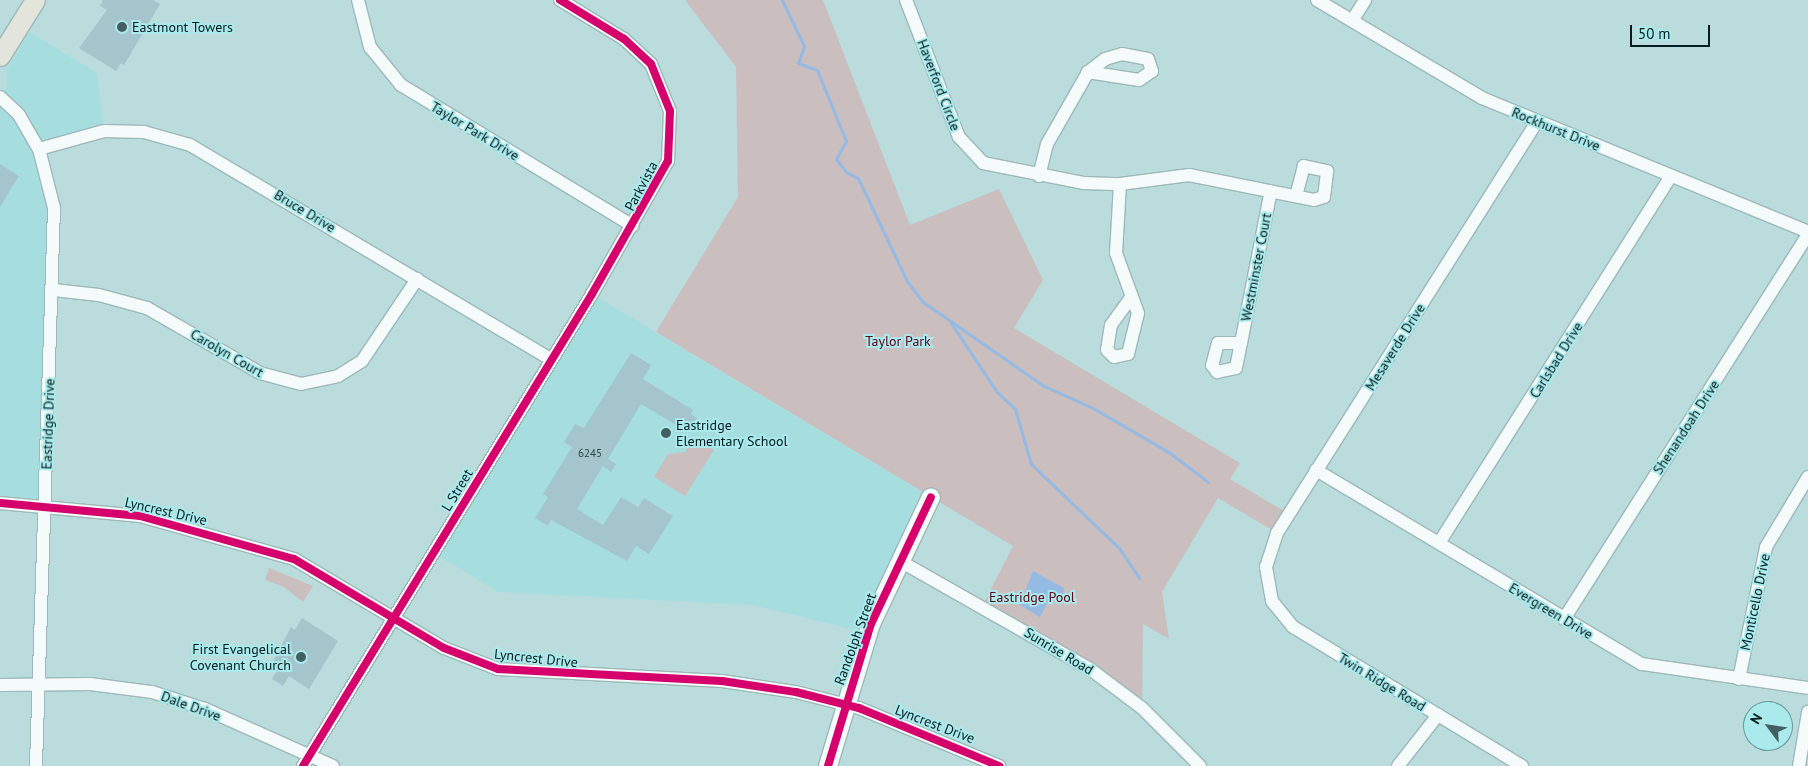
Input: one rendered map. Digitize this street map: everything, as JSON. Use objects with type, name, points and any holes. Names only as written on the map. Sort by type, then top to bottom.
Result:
[{"type":"main road","points":[[0,56],[34,0]]},
{"type":"street","name":"Taylor Park Drive","points":[[358,0],[370,47],[401,85],[633,226]]},
{"type":"street","name":"Parkvista","points":[[560,0],[633,46],[650,64],[666,95],[672,132],[668,161],[633,226]]},
{"type":"street","name":"Haverford Circle","points":[[906,0],[959,137],[983,163],[1039,176]]},
{"type":"street","name":"Rockhurst Drive","points":[[1318,0],[1474,94],[1808,233]]},
{"type":"street","points":[[1352,21],[1364,0]]},
{"type":"street","points":[[1088,72],[1048,144],[1039,176],[1120,184],[1189,175],[1296,196]]},
{"type":"street","name":"Eastridge Drive","points":[[0,97],[19,115],[40,149],[53,202],[54,290],[36,766]]},
{"type":"street","name":"Mesaverde Drive","points":[[1266,577],[1274,539],[1537,121]]},
{"type":"street","name":"Bruce Drive","points":[[40,149],[104,131],[144,132],[179,140],[211,155],[551,359]]},
{"type":"street","name":"Carlsbad Drive","points":[[1439,543],[1672,176]]},
{"type":"street","points":[[1120,184],[1116,253],[1131,297]]},
{"type":"street","name":"Westminster Court","points":[[1241,342],[1271,191]]},
{"type":"street","name":"L Street","points":[[306,761],[633,226]]},
{"type":"street","name":"Shenandoah Drive","points":[[1564,619],[1808,233]]},
{"type":"street","name":"Carolyn Court","points":[[54,290],[99,295],[147,308],[268,377],[301,384],[338,376],[362,361],[417,279]]},
{"type":"street","name":"Evergreen Drive","points":[[1316,470],[1642,664],[1808,688]]},
{"type":"street","name":"Monticello Drive","points":[[1739,679],[1766,547],[1808,477]]},
{"type":"street","name":"Randolph Street","points":[[828,766],[871,624],[931,497]]},
{"type":"street","name":"Lyncrest Drive","points":[[0,503],[45,506],[160,520],[294,559],[454,653],[498,669],[722,681],[846,704],[999,766]]},
{"type":"street","name":"Sunrise Road","points":[[900,561],[1096,673],[1156,720],[1200,766]]},
{"type":"street","name":"Twin Ridge Road","points":[[1266,577],[1275,607],[1293,627],[1522,766]]},
{"type":"street","name":"Dale Drive","points":[[0,685],[39,683],[123,687],[168,696],[306,761],[333,766]]},
{"type":"street","points":[[1799,766],[1808,712]]},
{"type":"street","points":[[1398,766],[1438,715]]},
{"type":"shaded area","points":[[29,32],[97,73],[104,131],[40,149],[51,183],[45,506],[0,503],[0,96],[7,86],[6,71]]},
{"type":"shaded area","name":"Eastridge Elementary School","points":[[592,294],[931,497],[868,633],[753,605],[498,592],[434,553]]},
{"type":"shaded area","points":[[1033,571],[1064,588],[1063,597],[1051,596],[1040,617],[1020,605]]},
{"type":"green space","name":"Taylor Park","points":[[685,0],[823,0],[910,225],[999,189],[1043,280],[1014,328],[1240,463],[1230,479],[1289,514],[1277,533],[1218,498],[1162,592],[1169,639],[1143,624],[1142,708],[982,607],[1013,546],[656,332],[738,197],[736,67]]},
{"type":"green space","points":[[694,437],[714,450],[685,496],[654,477],[668,454],[685,452]]},
{"type":"green space","points":[[269,568],[313,586],[303,602],[282,586],[265,580]]},
{"type":"building","name":"Eastmont Towers","points":[[103,0],[153,0],[160,4],[124,65],[121,63],[116,71],[79,48],[107,10],[100,6]]},
{"type":"building","points":[[0,164],[19,176],[0,207]]},
{"type":"building","name":"Eastridge Elementary School","points":[[631,353],[651,365],[643,379],[693,410],[691,414],[697,418],[688,432],[641,404],[608,459],[616,464],[611,472],[603,466],[577,509],[603,525],[621,497],[638,507],[644,498],[673,516],[649,554],[636,546],[627,561],[551,520],[548,526],[535,518],[548,497],[543,494],[572,447],[564,442],[575,424],[584,428]]},
{"type":"building","name":"First Evangelical Covenant Church","points":[[302,618],[338,641],[309,689],[289,676],[283,686],[272,679],[278,669],[273,661],[291,627],[295,630]]},
{"type":"waterway","points":[[782,0],[804,46],[798,63],[817,70],[846,141],[836,159],[846,172],[858,178],[907,281],[923,302],[1044,386],[1093,408],[1170,453],[1208,482]]},
{"type":"waterway","points":[[951,323],[997,392],[1015,409],[1031,464],[1119,548],[1139,578]]},
{"type":"cycle path","points":[[303,766],[592,294],[668,161],[670,111],[651,64],[624,39],[560,0]]},
{"type":"cycle path","points":[[828,766],[871,624],[931,497]]},
{"type":"cycle path","points":[[0,503],[140,516],[294,559],[444,648],[498,669],[722,681],[796,692],[859,708],[999,766]]},
{"type":"place","name":"Eastmont Towers","points":[[122,27]]},
{"type":"place","name":"Eastridge Elementary School","points":[[666,433]]},
{"type":"place","name":"First Evangelical Covenant Church","points":[[301,657]]},
{"type":"park label","name":"Eastridge Pool","points":[[1032,597]]}]
